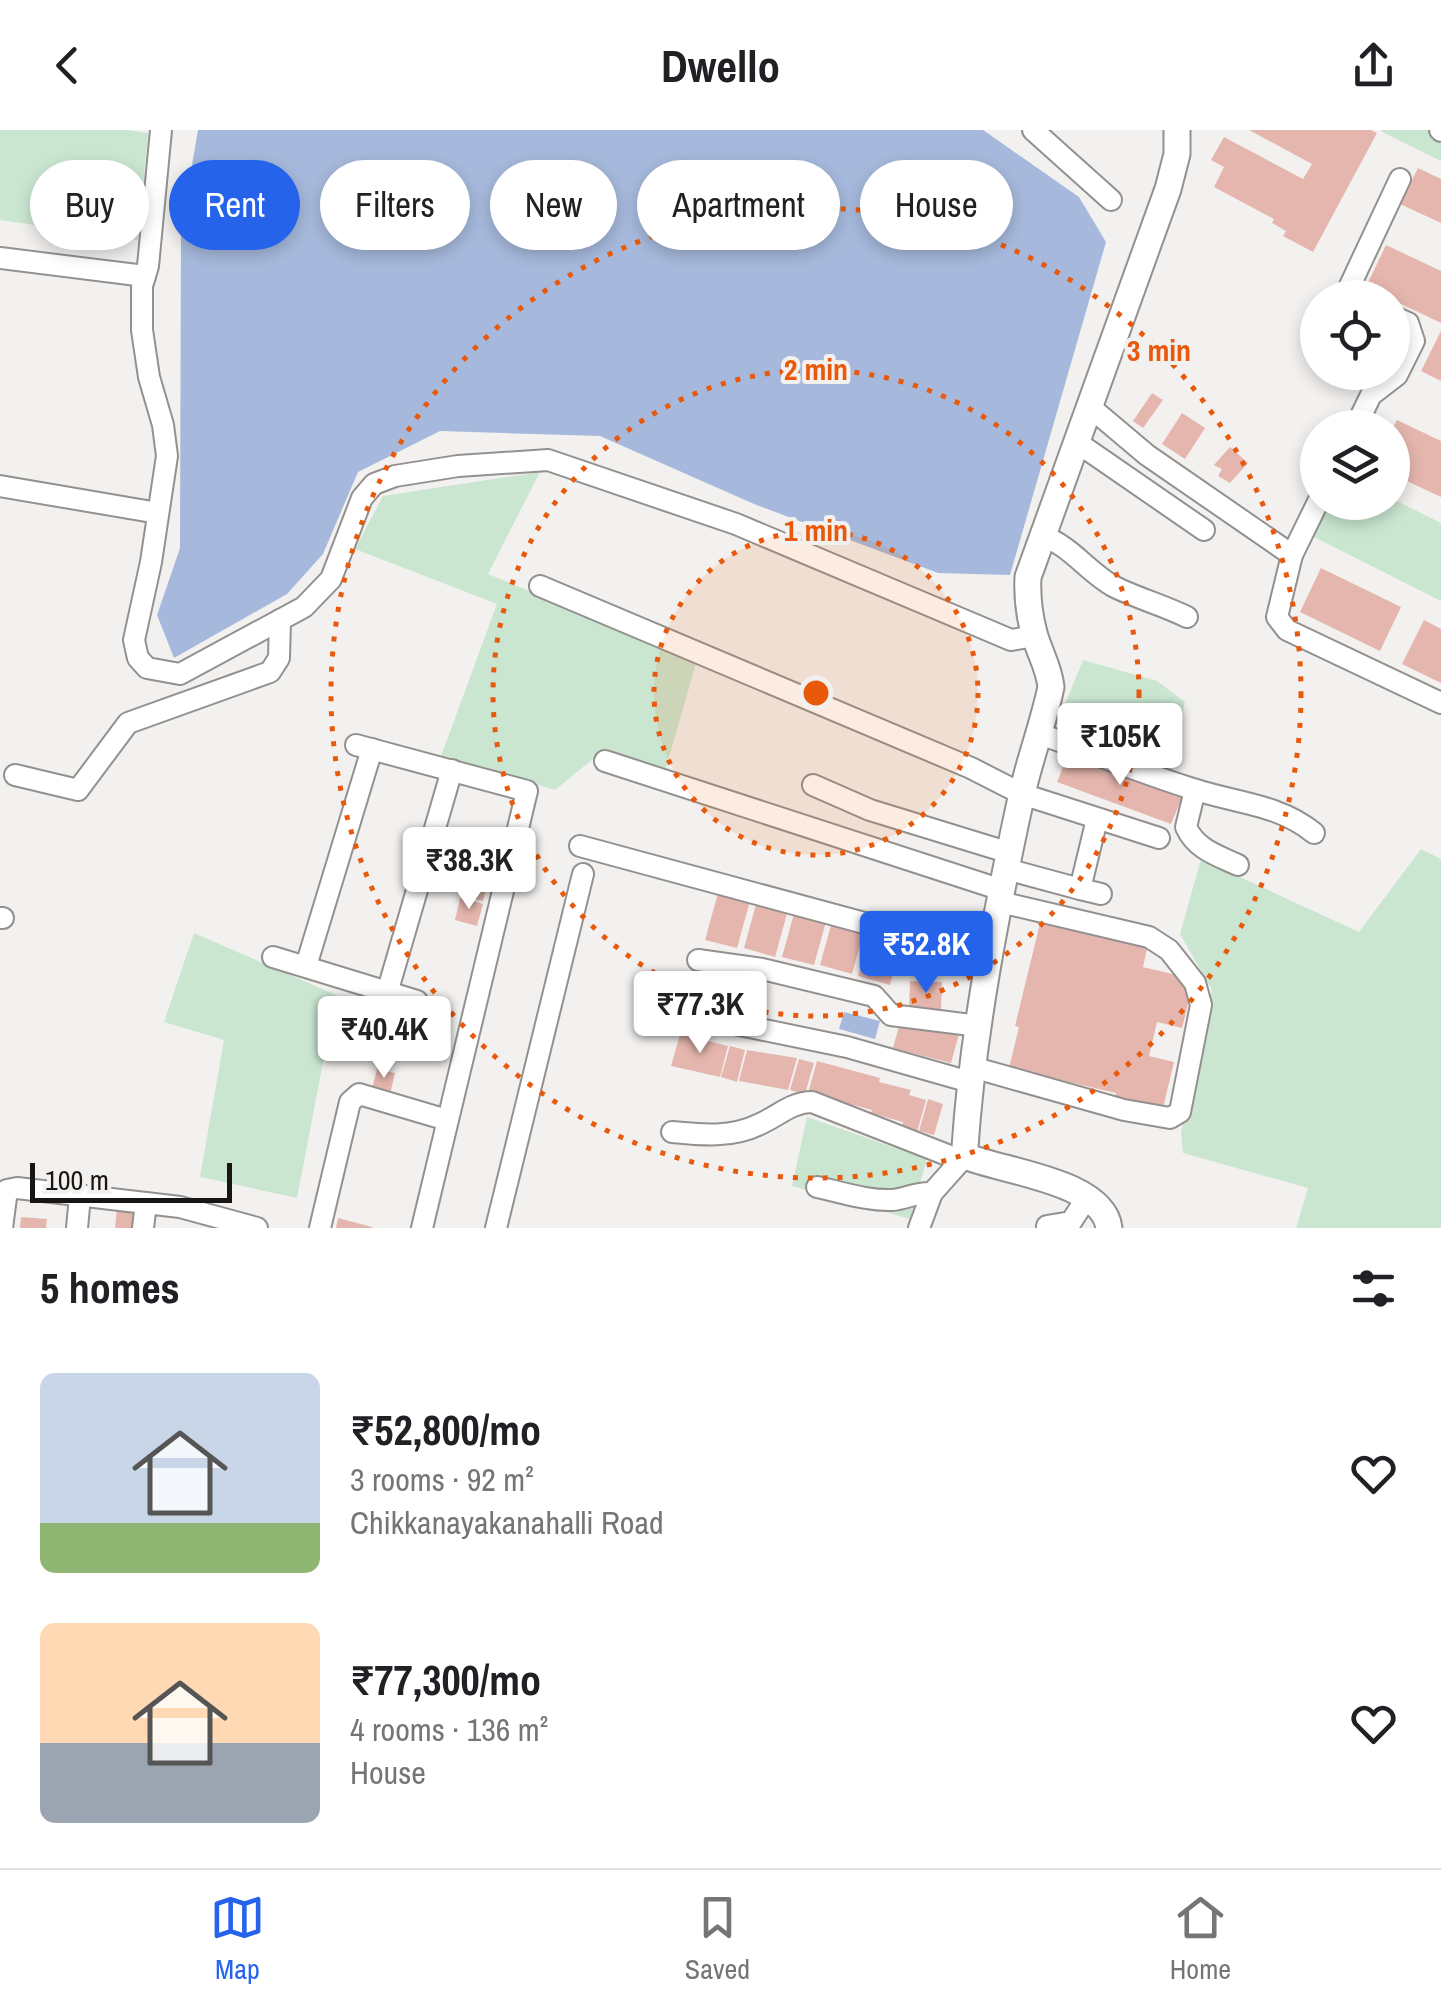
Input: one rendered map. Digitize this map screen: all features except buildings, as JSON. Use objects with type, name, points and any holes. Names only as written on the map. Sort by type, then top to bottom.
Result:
[{"type":"main road","points":[[1109,1228],[1107,1214],[1074,1189],[963,1158],[971,1074],[990,956],[1022,794],[1051,687],[1050,671],[1035,636],[1027,599],[1028,577],[1168,189],[1177,154],[1177,130]]},
{"type":"street","points":[[161,130],[142,330],[149,377],[164,425],[167,456],[134,640],[138,658],[146,668],[180,674],[304,607],[332,579],[368,488],[388,477],[541,460],[736,524],[1011,640],[1035,636]]},
{"type":"street","points":[[1033,130],[1111,200]]},
{"type":"street","points":[[1353,280],[1400,179]]},
{"type":"street","points":[[0,258],[145,276]]},
{"type":"street","points":[[1090,407],[1148,455],[1292,555]]},
{"type":"street","points":[[1075,441],[1204,530]]},
{"type":"street","points":[[0,486],[158,513]]},
{"type":"street","points":[[1309,520],[1292,555],[1277,617],[1288,630],[1441,702]]},
{"type":"street","points":[[1042,536],[1060,542],[1116,588],[1186,617]]},
{"type":"street","points":[[540,586],[971,768],[1022,794],[1159,838]]},
{"type":"street","points":[[15,775],[78,790],[128,723],[270,672],[279,658],[280,620]]},
{"type":"street","points":[[1040,734],[1195,790],[1281,812],[1297,818],[1314,833]]},
{"type":"street","points":[[306,966],[364,747],[527,792],[422,1228]]},
{"type":"street","points":[[605,761],[1005,878],[1090,891],[1097,818]]},
{"type":"street","points":[[387,992],[452,770]]},
{"type":"street","points":[[686,1014],[848,1046],[1124,1110],[1170,1118],[1180,1112],[1202,1006],[1195,983],[1159,942],[1005,878],[812,784]]},
{"type":"street","points":[[1195,790],[1188,832],[1205,851],[1238,864]]},
{"type":"street","points":[[580,846],[990,956]]},
{"type":"street","points":[[496,1228],[582,874]]},
{"type":"street","points":[[273,957],[417,1002]]},
{"type":"street","points":[[698,960],[762,970],[874,996],[891,1015],[978,1026]]},
{"type":"street","points":[[320,1228],[350,1102],[355,1096],[448,1120]]},
{"type":"street","points":[[672,1132],[717,1136],[758,1126],[795,1104],[812,1102],[963,1158],[932,1193],[920,1228]]},
{"type":"street","points":[[817,1187],[885,1200],[898,1200],[916,1192],[932,1193]]},
{"type":"street","points":[[2,1228],[8,1190],[180,1207],[257,1228]]},
{"type":"street","points":[[77,1228],[80,1196]]},
{"type":"street","points":[[1046,1226],[1071,1222],[1088,1196]]},
{"type":"street","points":[[143,1228],[146,1203]]},
{"type":"green space","points":[[0,130],[148,133],[145,160],[30,160],[30,224],[0,220]]},
{"type":"green space","points":[[1380,130],[1441,130],[1441,161],[1388,135]]},
{"type":"green space","points":[[540,472],[488,574],[697,660],[664,775],[598,755],[555,790],[441,756],[497,604],[355,549],[383,496]]},
{"type":"green space","points":[[1410,508],[1441,523],[1441,601],[1310,535],[1318,520],[1410,520]]},
{"type":"green space","points":[[1083,660],[1157,681],[1185,702],[1169,765],[1057,724]]},
{"type":"green space","points":[[1421,849],[1441,859],[1441,1228],[1296,1228],[1308,1188],[1183,1153],[1181,1133],[1212,990],[1180,934],[1201,859],[1359,932]]},
{"type":"green space","points":[[194,933],[336,995],[297,1198],[200,1177],[224,1040],[164,1022]]},
{"type":"green space","points":[[807,1117],[927,1159],[910,1219],[792,1186]]},
{"type":"water","points":[[198,130],[983,130],[1079,197],[1106,242],[1010,575],[938,573],[754,504],[600,436],[440,431],[358,472],[323,554],[287,594],[174,658],[157,615],[180,548],[181,250],[300,250],[300,160],[193,160]]},
{"type":"water","points":[[844,1012],[880,1021],[875,1039],[839,1029]]}]
